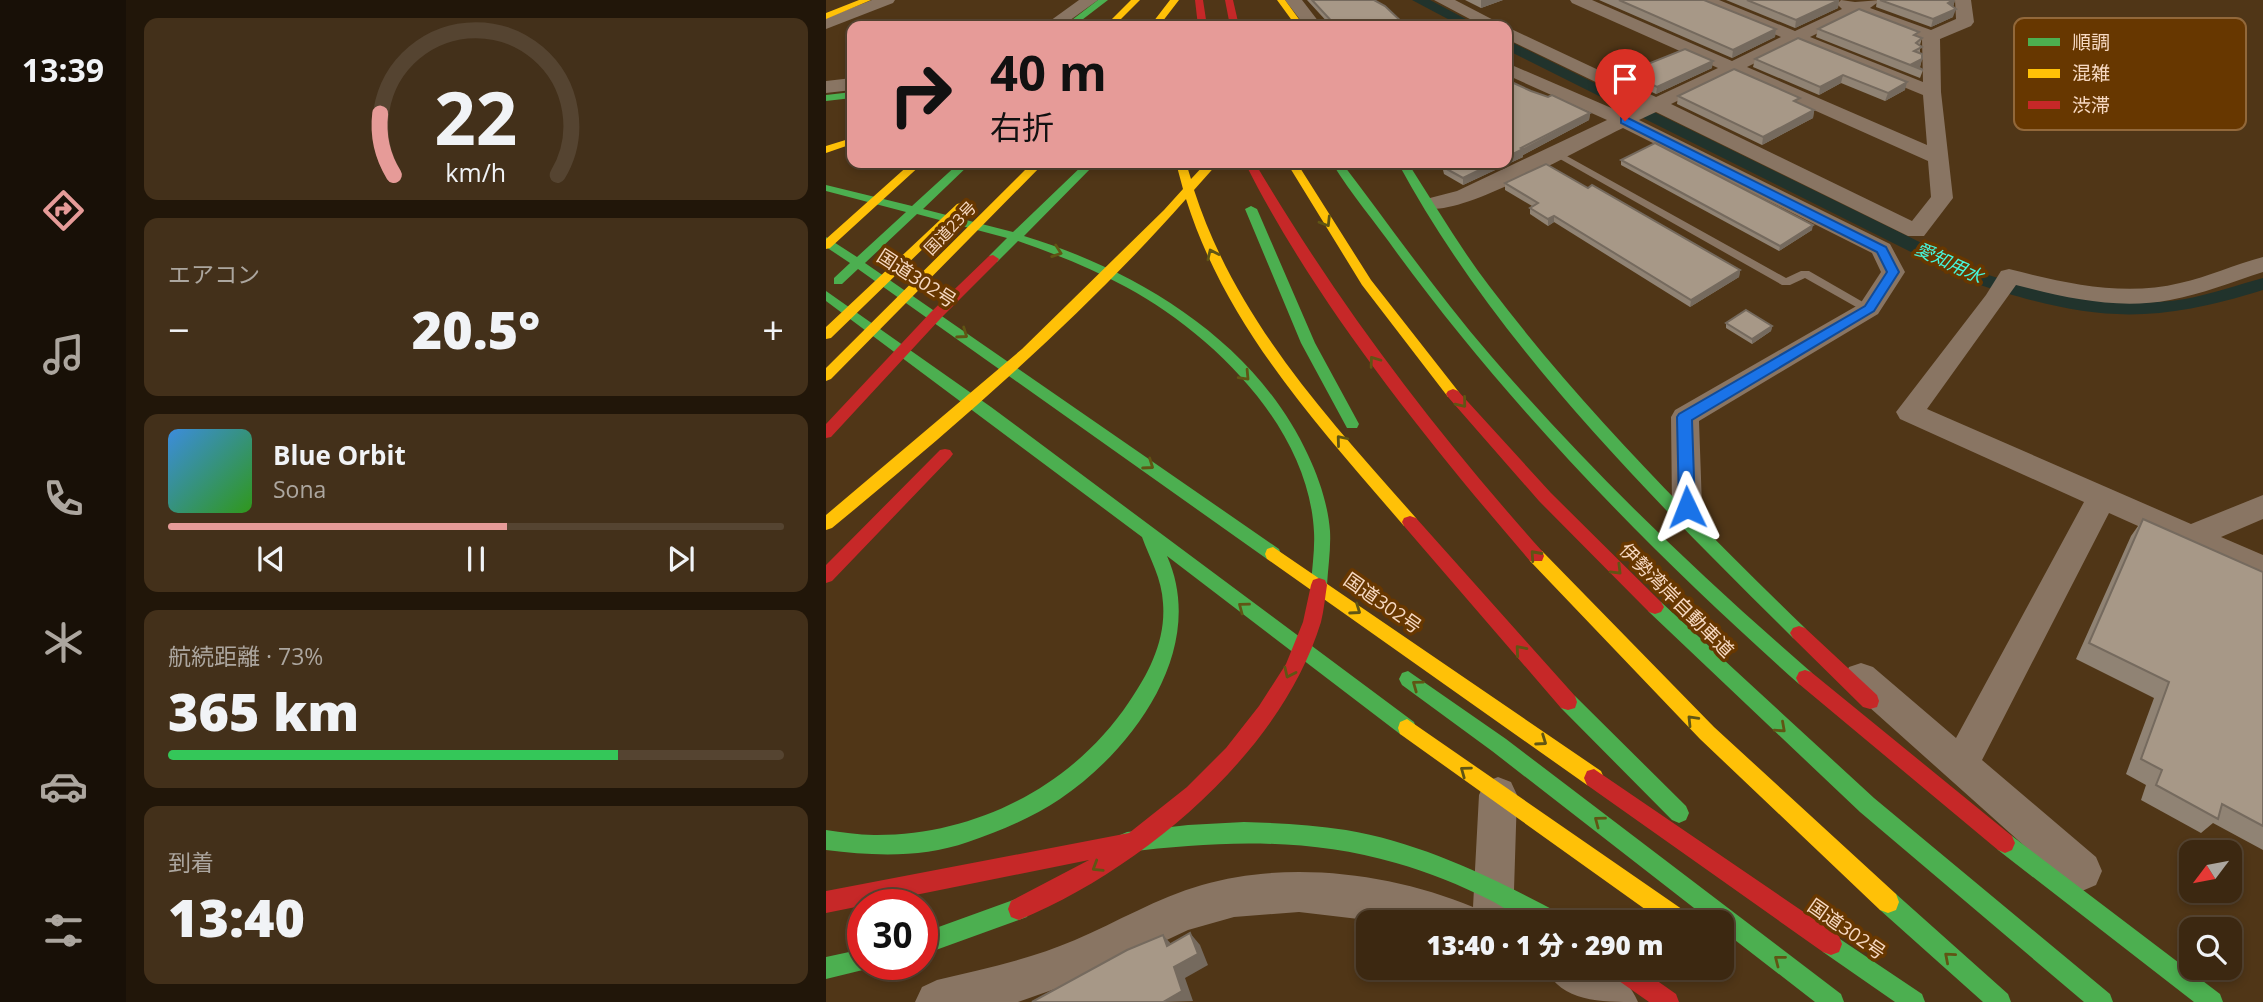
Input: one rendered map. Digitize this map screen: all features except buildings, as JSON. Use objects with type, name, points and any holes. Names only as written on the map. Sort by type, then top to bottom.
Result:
[{"type":"main road","points":[[826,16],[867,0]]},
{"type":"main road","points":[[1075,21],[1104,0]]},
{"type":"main road","points":[[1098,21],[1122,0]]},
{"type":"main road","points":[[1115,21],[1136,0]]},
{"type":"main road","points":[[1136,21],[1151,0]]},
{"type":"main road","points":[[1158,21],[1173,0]]},
{"type":"main road","points":[[1173,0],[1173,21]]},
{"type":"main road","points":[[1176,21],[1186,0]]},
{"type":"main road","points":[[1199,0],[1202,21]]},
{"type":"main road","points":[[1229,0],[1234,21]]},
{"type":"main road","points":[[1268,0],[1278,21]]},
{"type":"main road","points":[[1281,0],[1296,21]]},
{"type":"main road","points":[[826,97],[847,95]]},
{"type":"main road","points":[[826,150],[847,143]]},
{"type":"main road","points":[[826,243],[910,168]]},
{"type":"main road","points":[[960,168],[826,293],[904,349],[1249,612],[1498,795],[1664,910]]},
{"type":"main road","name":"国道23号","points":[[826,376],[1033,168]]},
{"type":"main road","points":[[826,433],[936,315],[1086,168]]},
{"type":"main road","points":[[1182,168],[1193,206],[1212,255],[1251,321],[1312,406],[1470,592],[1589,725],[1694,828],[1888,1002]]},
{"type":"main road","points":[[973,424],[1207,168]]},
{"type":"main road","points":[[1241,168],[1353,332],[1412,411],[1486,500],[1587,612],[1724,752],[1879,896],[2000,1002]]},
{"type":"main road","name":"伊勢湾岸自動車道","points":[[1295,168],[1350,260],[1401,329],[1479,424],[1580,534],[1729,681],[1873,811],[2102,1002]]},
{"type":"main road","points":[[1341,168],[1471,341],[1544,425],[1633,517],[1742,621],[1976,821],[2212,1002]]},
{"type":"main road","points":[[1406,168],[1444,231],[1496,304],[1555,377],[1672,505],[1763,599],[1907,736],[2212,1002]]},
{"type":"main road","points":[[826,188],[1000,234],[1075,258],[1103,269],[1164,305],[1228,358],[1278,415],[1295,440],[1308,468],[1318,498],[1323,531],[1323,566],[1316,604],[1303,642],[1285,681],[1261,720],[1231,756],[1194,795],[1151,830],[1102,864],[1010,913],[938,938]]},
{"type":"main road","points":[[1245,194],[1328,382],[1377,464],[1470,592]]},
{"type":"main road","name":"国道23号","points":[[826,335],[972,195]]},
{"type":"main road","points":[[1394,212],[1431,271],[1544,425]]},
{"type":"main road","name":"国道302号","points":[[826,243],[936,315],[1914,1002]]},
{"type":"main road","points":[[826,524],[962,410],[1119,265]]},
{"type":"main road","points":[[826,266],[937,345]]},
{"type":"main road","points":[[826,840],[865,846],[903,846],[990,823],[1032,804],[1067,783],[1096,758],[1144,700],[1160,670],[1169,641],[1172,614],[1171,589],[1156,546],[1142,525],[1101,484],[979,377]]},
{"type":"main road","points":[[826,576],[954,444]]},
{"type":"main road","points":[[1300,602],[1334,626]]},
{"type":"main road","points":[[1390,665],[1521,762],[1833,1002]]},
{"type":"main road","points":[[826,902],[1056,854],[1190,833],[1291,831],[1394,850],[1445,867],[1532,910]]},
{"type":"main road","points":[[826,968],[847,963]]},
{"type":"main road","points":[[1637,980],[1668,1002]]},
{"type":"street","points":[[826,6],[841,0]]},
{"type":"street","points":[[826,24],[887,0]]},
{"type":"street","points":[[1058,21],[1090,0]]},
{"type":"street","points":[[1293,0],[1310,21]]},
{"type":"street","points":[[1442,0],[1486,21]]},
{"type":"street","points":[[1578,0],[1937,157]]},
{"type":"street","points":[[1704,0],[1932,92]]},
{"type":"street","points":[[1835,0],[1931,36],[1965,22],[1963,0]]},
{"type":"street","points":[[1438,203],[1465,197],[1873,0]]},
{"type":"street","points":[[1512,34],[1916,230],[1942,198],[1932,92],[1931,36]]},
{"type":"street","points":[[1512,70],[1625,121],[1882,249],[1893,272],[1870,309],[1685,417],[1687,507]]},
{"type":"street","points":[[826,87],[847,85]]},
{"type":"street","points":[[1419,168],[1438,203],[1476,259],[1557,366],[1612,432],[1782,607],[1960,766],[2179,954]]},
{"type":"street","points":[[2263,264],[2187,288],[2154,295],[2092,293],[2051,288],[2009,276],[2003,289],[1910,412],[2263,569]]},
{"type":"street","points":[[1960,766],[2102,498]]},
{"type":"street","points":[[2191,537],[2263,506]]},
{"type":"street","points":[[1493,910],[1498,795]]},
{"type":"street","points":[[937,1002],[1027,979],[1090,956],[1152,924],[1204,904],[1263,893],[1335,894],[1422,910]]},
{"type":"street","points":[[1584,980],[1616,1002]]},
{"type":"street","points":[[2209,980],[2234,1002]]},
{"type":"lane","points":[[1556,153],[1786,283],[1805,272],[1870,309]]},
{"type":"waterway","name":"愛知用水","points":[[1419,0],[1462,21]]},
{"type":"waterway","name":"愛知用水","points":[[1512,46],[1978,278],[2018,291],[2087,307],[2120,310],[2186,305],[2263,284]]},
{"type":"traffic: fast","points":[[1075,21],[1104,0]]},
{"type":"traffic: fast","points":[[826,98],[847,96]]},
{"type":"traffic: fast","points":[[838,281],[960,168]]},
{"type":"traffic: fast","points":[[993,259],[1086,168]]},
{"type":"traffic: fast","points":[[1341,168],[1485,358],[1560,443],[1639,524],[1805,678]]},
{"type":"traffic: fast","points":[[1406,168],[1484,288],[1532,349],[1604,433],[1680,515],[1799,633]]},
{"type":"traffic: fast","points":[[826,188],[990,230],[1055,250],[1132,285],[1178,314],[1221,349],[1259,388],[1290,432],[1312,480],[1322,531],[1319,585]]},
{"type":"traffic: fast","points":[[1251,209],[1308,343],[1352,424]]},
{"type":"traffic: fast","points":[[826,241],[1273,554]]},
{"type":"traffic: fast","points":[[826,295],[986,411],[1407,728]]},
{"type":"traffic: fast","points":[[826,840],[872,845],[919,843],[966,833],[1011,816],[1052,792],[1090,763],[1122,729],[1148,690],[1169,637],[1171,594],[1150,538]]},
{"type":"traffic: fast","points":[[1655,607],[1867,805],[2102,1002]]},
{"type":"traffic: fast","points":[[1408,679],[1499,745],[1833,1002]]},
{"type":"traffic: fast","points":[[1568,702],[1679,813]]},
{"type":"traffic: fast","points":[[1127,842],[1244,832],[1297,834],[1348,841],[1398,853],[1447,870],[1531,910]]},
{"type":"traffic: fast","points":[[2005,843],[2212,1002]]},
{"type":"traffic: fast","points":[[1888,902],[2000,1002]]},
{"type":"traffic: fast","points":[[938,938],[1019,909]]},
{"type":"traffic: fast","points":[[1831,944],[1914,1002]]},
{"type":"traffic: fast","points":[[826,968],[847,963]]},
{"type":"traffic: slow","points":[[826,16],[867,0]]},
{"type":"traffic: slow","points":[[1114,21],[1136,0]]},
{"type":"traffic: slow","points":[[1158,21],[1175,0]]},
{"type":"traffic: slow","points":[[1281,0],[1296,21]]},
{"type":"traffic: slow","points":[[826,150],[847,143]]},
{"type":"traffic: slow","points":[[826,245],[911,168]]},
{"type":"traffic: slow","points":[[826,376],[1033,168]]},
{"type":"traffic: slow","points":[[1183,168],[1197,216],[1213,255],[1259,337],[1306,401],[1410,522]]},
{"type":"traffic: slow","points":[[826,524],[1027,352],[1122,261],[1208,168]]},
{"type":"traffic: slow","points":[[1295,168],[1366,282],[1453,394]]},
{"type":"traffic: slow","points":[[826,335],[961,206]]},
{"type":"traffic: slow","points":[[1273,554],[1594,778]]},
{"type":"traffic: slow","points":[[1536,556],[1707,733],[1888,902]]},
{"type":"traffic: slow","points":[[1407,728],[1664,910]]},
{"type":"traffic: jam","points":[[1199,0],[1202,21]]},
{"type":"traffic: jam","points":[[1229,0],[1234,21]]},
{"type":"traffic: jam","points":[[1253,168],[1280,216],[1346,318],[1418,416],[1536,556]]},
{"type":"traffic: jam","points":[[826,433],[936,315],[993,259]]},
{"type":"traffic: jam","points":[[1453,394],[1545,497],[1655,607]]},
{"type":"traffic: jam","points":[[826,576],[945,454]]},
{"type":"traffic: jam","points":[[1410,522],[1568,702]]},
{"type":"traffic: jam","points":[[1019,909],[1108,860],[1152,829],[1194,793],[1233,754],[1266,712],[1293,668],[1312,622],[1319,585]]},
{"type":"traffic: jam","points":[[1799,633],[1870,701]]},
{"type":"traffic: jam","points":[[1805,678],[2005,843]]},
{"type":"traffic: jam","points":[[1594,778],[1831,944]]},
{"type":"traffic: jam","points":[[826,902],[1127,842]]},
{"type":"traffic: jam","points":[[1637,980],[1668,1002]]},
{"type":"route","points":[[1625,121],[1882,249],[1893,272],[1870,309],[1685,417],[1687,507]]}]
